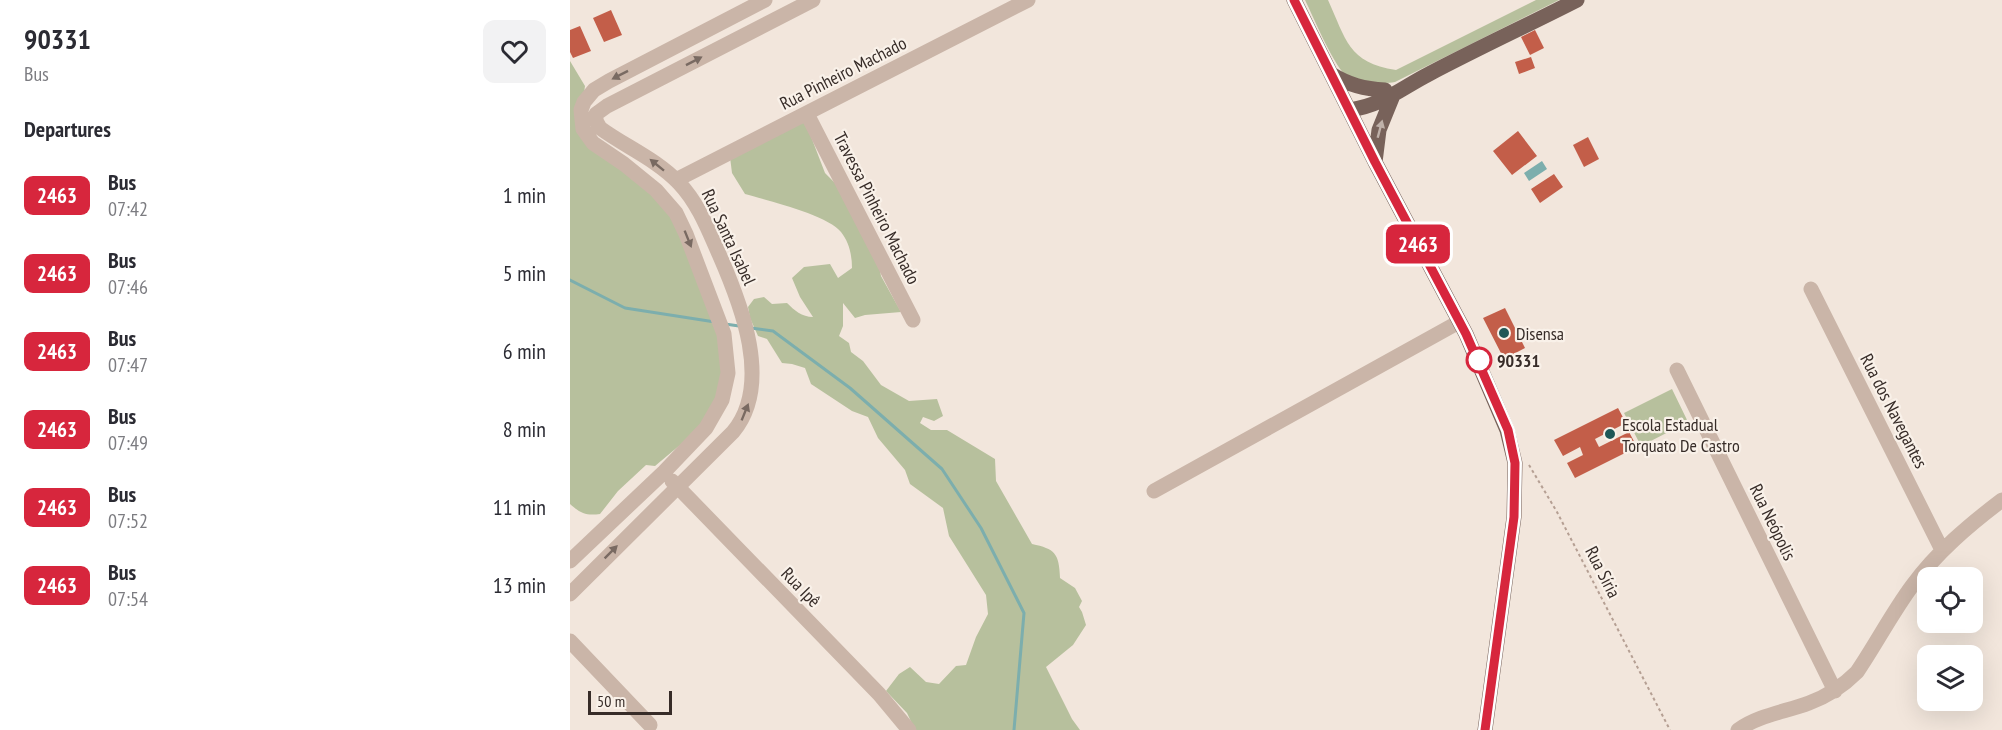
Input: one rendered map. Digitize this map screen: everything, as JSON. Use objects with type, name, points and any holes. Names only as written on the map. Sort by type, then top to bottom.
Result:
[{"type":"main road","points":[[1294,0],[1375,162],[1476,354],[1508,430],[1515,463],[1514,517],[1485,730]]},
{"type":"main road","points":[[1350,110],[1367,108],[1388,94],[1577,0]]},
{"type":"main road","points":[[1330,74],[1350,85],[1388,94]]},
{"type":"main road","points":[[1375,162],[1376,145],[1388,94]]},
{"type":"street","name":"Rua Santa Isabel","points":[[570,561],[664,472],[706,428],[719,408],[728,373],[727,350],[721,323],[676,213],[656,190],[588,138],[583,129],[581,110],[588,96],[609,81],[765,0]]},
{"type":"street","name":"Rua Santa Isabel","points":[[570,594],[733,432],[745,415],[751,389],[747,329],[729,276],[695,203],[676,180],[645,156],[600,128],[596,121],[596,114],[607,106],[813,0]]},
{"type":"street","name":"Rua Pinheiro Machado","points":[[676,180],[1028,0]]},
{"type":"street","name":"Travessa Pinheiro Machado","points":[[807,114],[912,320]]},
{"type":"street","name":"Rua dos Navegantes","points":[[1811,289],[1942,550]]},
{"type":"street","points":[[1154,491],[1459,322]]},
{"type":"street","name":"Rua Neópolis","points":[[1677,370],[1835,691]]},
{"type":"street","name":"Rua Ipê","points":[[664,472],[887,703],[909,730]]},
{"type":"street","points":[[1738,730],[1755,719],[1810,703],[1835,691],[1857,672],[1911,587],[1942,550],[2002,500]]},
{"type":"street","points":[[570,641],[650,725]]},
{"type":"path","name":"Rua Síria","points":[[1526,461],[1557,512],[1670,730]]},
{"type":"green space","points":[[1305,0],[1328,0],[1345,37],[1358,55],[1380,67],[1396,70],[1536,0],[1559,0],[1395,82],[1379,83],[1354,80],[1343,73],[1331,54]]},
{"type":"green space","points":[[570,61],[585,86],[580,122],[660,202],[675,221],[722,346],[721,387],[708,414],[692,435],[655,466],[646,465],[618,491],[600,514],[595,515],[577,510],[570,504]]},
{"type":"green space","points":[[805,121],[825,173],[837,185],[878,260],[881,276],[901,312],[855,318],[843,303],[843,326],[839,336],[849,343],[851,352],[863,361],[881,385],[909,401],[937,399],[943,416],[934,421],[923,417],[920,423],[931,430],[947,430],[995,459],[996,481],[1032,544],[1051,550],[1057,558],[1060,578],[1075,588],[1082,601],[1079,607],[1086,625],[1073,645],[1046,667],[1072,719],[1080,730],[915,730],[907,713],[886,691],[899,674],[910,667],[926,682],[939,684],[956,666],[966,665],[976,637],[988,614],[986,595],[949,536],[943,508],[910,484],[905,470],[878,438],[868,417],[852,411],[811,384],[805,368],[782,363],[767,339],[758,336],[750,318],[748,307],[754,299],[764,297],[772,304],[787,303],[795,311],[813,317],[800,297],[792,278],[804,267],[830,264],[838,278],[852,268],[848,244],[841,232],[834,226],[810,214],[745,194],[732,173],[730,157]]},
{"type":"green space","points":[[1672,389],[1688,422],[1641,446],[1624,413]]},
{"type":"water","points":[[1542,161],[1547,169],[1529,181],[1524,173]]},
{"type":"building","points":[[611,10],[622,35],[604,42],[593,18]]},
{"type":"building","points":[[580,26],[591,51],[573,58],[570,52],[570,30]]},
{"type":"building","points":[[1535,30],[1544,48],[1530,55],[1521,37]]},
{"type":"building","points":[[1531,57],[1535,68],[1519,74],[1515,62]]},
{"type":"building","points":[[1518,131],[1537,156],[1512,175],[1493,151]]},
{"type":"building","points":[[1588,137],[1599,159],[1584,167],[1573,145]]},
{"type":"building","points":[[1554,174],[1563,187],[1540,203],[1531,189]]},
{"type":"building","name":"Disensa","points":[[1505,308],[1525,348],[1504,359],[1483,318]]},
{"type":"building","points":[[1618,408],[1626,423],[1595,439],[1599,447],[1629,432],[1637,447],[1575,478],[1567,463],[1583,455],[1580,447],[1563,456],[1554,440]]},
{"type":"waterway","points":[[570,280],[625,308],[715,322]]},
{"type":"waterway","points":[[725,324],[739,326]]},
{"type":"waterway","points":[[751,328],[773,331],[850,388],[942,469],[981,528],[1024,613],[1014,730]]},
{"type":"bus line","name":"2463","points":[[1294,0],[1375,162],[1476,354],[1508,430],[1515,463],[1514,517],[1485,730]]},
{"type":"place","name":"Disensa","points":[[1504,333]]},
{"type":"place","name":"90331","points":[[1479,360]]},
{"type":"place","name":"Escola Estadual Torquato De Castro","points":[[1610,434]]}]
